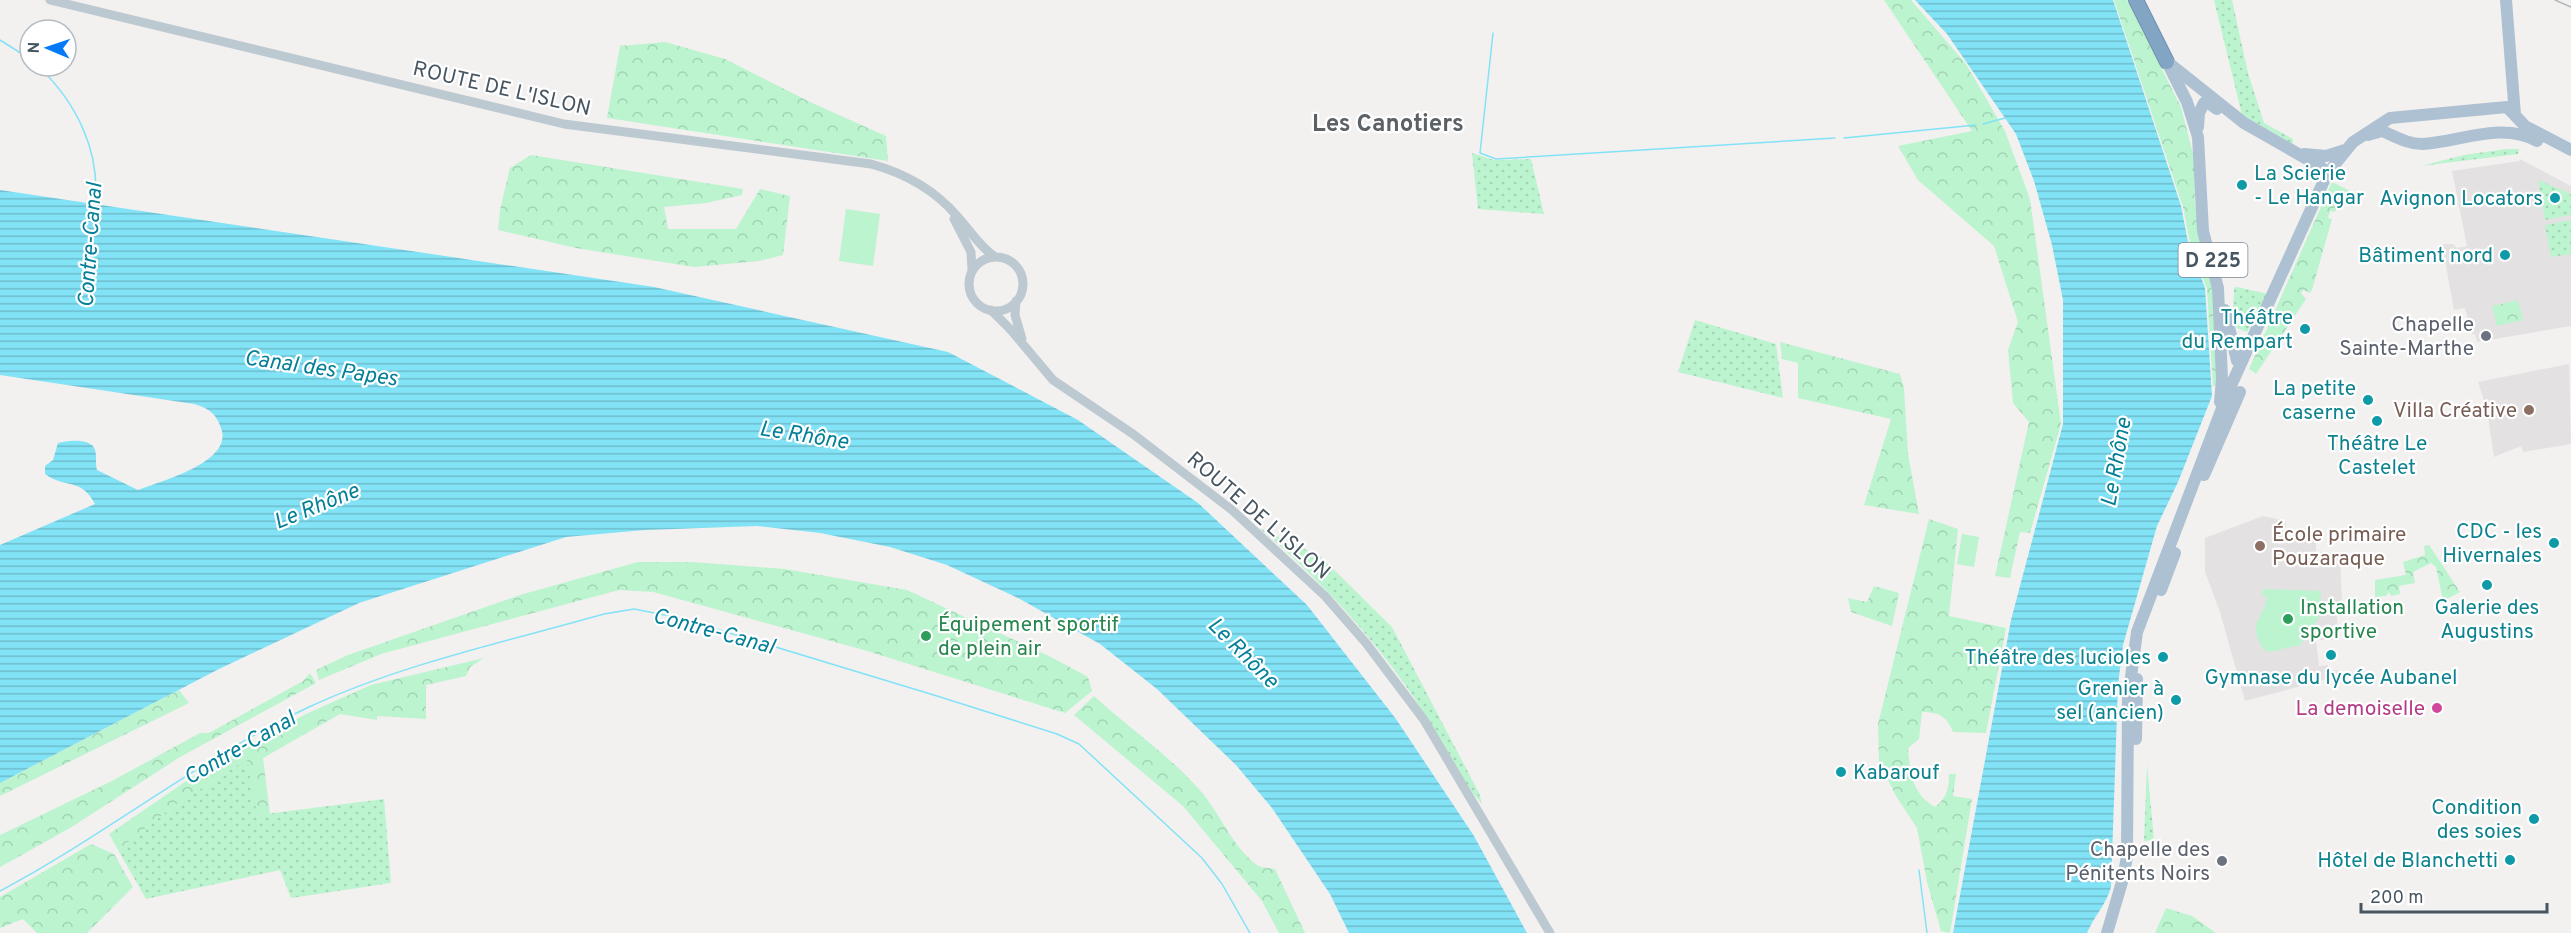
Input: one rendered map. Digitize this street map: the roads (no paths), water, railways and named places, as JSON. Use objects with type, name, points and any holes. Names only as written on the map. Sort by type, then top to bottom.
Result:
[{"type":"highway","name":"D 225","points":[[2136,0],[2167,62]]},
{"type":"main road","points":[[2506,0],[2511,63],[2520,124]]},
{"type":"main road","points":[[2167,62],[2235,117],[2294,151],[2327,174]]},
{"type":"main road","name":"D 225","points":[[2167,62],[2187,102],[2198,137],[2203,231],[2216,274],[2219,305]]},
{"type":"main road","points":[[2499,106],[2505,101],[2511,63]]},
{"type":"main road","points":[[2198,137],[2199,113],[2204,104],[2210,104],[2228,116],[2235,117]]},
{"type":"main road","points":[[2107,933],[2127,857],[2128,699],[2142,629],[2238,365],[2281,281],[2327,174],[2345,150],[2379,123],[2400,115],[2499,106],[2507,107],[2520,124],[2571,159]]},
{"type":"main road","points":[[2398,134],[2402,120],[2419,115]]},
{"type":"main road","points":[[2204,475],[2233,394],[2327,186],[2336,169],[2358,143],[2379,131],[2398,134],[2422,144],[2500,132],[2520,124]]},
{"type":"main road","points":[[2500,132],[2509,126],[2520,124],[2571,150]]},
{"type":"main road","points":[[2294,151],[2320,156],[2345,150]]},
{"type":"main road","points":[[2202,215],[2217,260],[2238,365]]},
{"type":"main road","points":[[2219,305],[2225,358],[2229,365],[2244,365],[2252,354]]},
{"type":"main road","points":[[2212,436],[2222,392],[2219,305]]},
{"type":"main road","points":[[2115,933],[2132,865],[2138,660],[2142,629],[2240,392]]},
{"type":"street","name":"ROUTE DE L'ISLON","points":[[50,0],[564,124],[871,164],[892,169],[917,182],[943,202],[956,214],[975,240],[994,257]]},
{"type":"street","name":"ROUTE DE L'ISLON","points":[[943,202],[968,243],[972,256],[972,271]]},
{"type":"street","points":[[994,257],[1012,263],[1020,273],[1022,287],[1016,301],[1005,309],[991,310],[980,305],[972,296],[969,288],[972,271],[986,259],[994,257]]},
{"type":"street","name":"ROUTE DE L'ISLON","points":[[1016,301],[1015,315],[1024,344]]},
{"type":"street","name":"ROUTE DE L'ISLON","points":[[991,310],[1024,344],[1053,380],[1132,434],[1232,510],[1325,596],[1366,643],[1424,720],[1550,933]]},
{"type":"water","name":"Le Rhône","points":[[1915,0],[2113,0],[2181,206],[2188,242],[2205,288],[2212,396],[2178,482],[2157,526],[2123,645],[2118,685],[2111,887],[2087,933],[1953,933],[2011,620],[2063,424],[2063,300],[2052,245],[2034,181],[2016,134],[1947,34]]},
{"type":"water","points":[[0,190],[654,287],[948,352],[1078,420],[1198,503],[1307,605],[1396,719],[1474,836],[1527,933],[1349,933],[1330,894],[1272,808],[1236,765],[1157,689],[1100,644],[1020,599],[947,565],[890,547],[820,533],[757,526],[645,530],[566,537],[359,603],[219,669],[0,783],[0,545],[95,504],[84,490],[45,474],[45,466],[53,460],[58,443],[73,441],[89,443],[95,450],[97,470],[138,490],[178,475],[207,460],[217,451],[222,440],[221,428],[214,415],[207,409],[194,404],[0,375]]},
{"type":"waterway","points":[[1493,33],[1480,153],[1496,159],[1835,138]]},
{"type":"waterway","name":"Contre-Canal","points":[[0,40],[18,51]]},
{"type":"waterway","name":"Contre-Canal","points":[[50,78],[75,112],[90,148],[96,186],[95,206]]},
{"type":"waterway","points":[[1983,124],[2005,118]]},
{"type":"waterway","points":[[1844,138],[1976,125]]},
{"type":"waterway","name":"Contre-Canal","points":[[0,891],[78,846],[230,749],[309,707],[380,678],[417,666],[604,614],[634,609],[680,618],[937,696],[1057,734],[1079,744],[1202,858],[1222,884],[1250,933]]},
{"type":"waterway","points":[[1919,870],[1927,933]]},
{"type":"railway","points":[[2555,0],[2571,7]]},
{"type":"place","name":"La Scierie - Le Hangar","points":[[2242,185]]},
{"type":"place","name":"Avignon Locators","points":[[2555,198]]},
{"type":"place","name":"Bâtiment nord","points":[[2505,255]]},
{"type":"place","name":"Théâtre du Rempart","points":[[2305,329]]},
{"type":"place","name":"Chapelle Sainte-Marthe","points":[[2486,336]]},
{"type":"place","name":"La petite caserne","points":[[2368,400]]},
{"type":"place","name":"Villa Créative","points":[[2529,410]]},
{"type":"place","name":"Théâtre Le Castelet","points":[[2377,421]]},
{"type":"place","name":"CDC - les Hivernales","points":[[2554,543]]},
{"type":"place","name":"École primaire Pouzaraque","points":[[2260,546]]},
{"type":"place","name":"Galerie des Augustins","points":[[2487,585]]},
{"type":"place","name":"Installation sportive","points":[[2288,619]]},
{"type":"place","name":"Équipement sportif de plein air","points":[[926,636]]},
{"type":"place","name":"Gymnase du lycée Aubanel","points":[[2331,655]]},
{"type":"place","name":"Théâtre des lucioles","points":[[2163,657]]},
{"type":"place","name":"Grenier à sel (ancien)","points":[[2176,700]]},
{"type":"place","name":"La demoiselle","points":[[2437,708]]},
{"type":"place","name":"Kabarouf","points":[[1841,772]]},
{"type":"place","name":"Condition des soies","points":[[2534,819]]},
{"type":"place","name":"Hôtel de Blanchetti","points":[[2510,860]]},
{"type":"place","name":"Chapelle des Pénitents Noirs","points":[[2222,861]]},
{"type":"district","name":"Les Canotiers","points":[[1388,123]]},
{"type":"water label","name":"Canal des Papes","points":[[321,367]]}]
